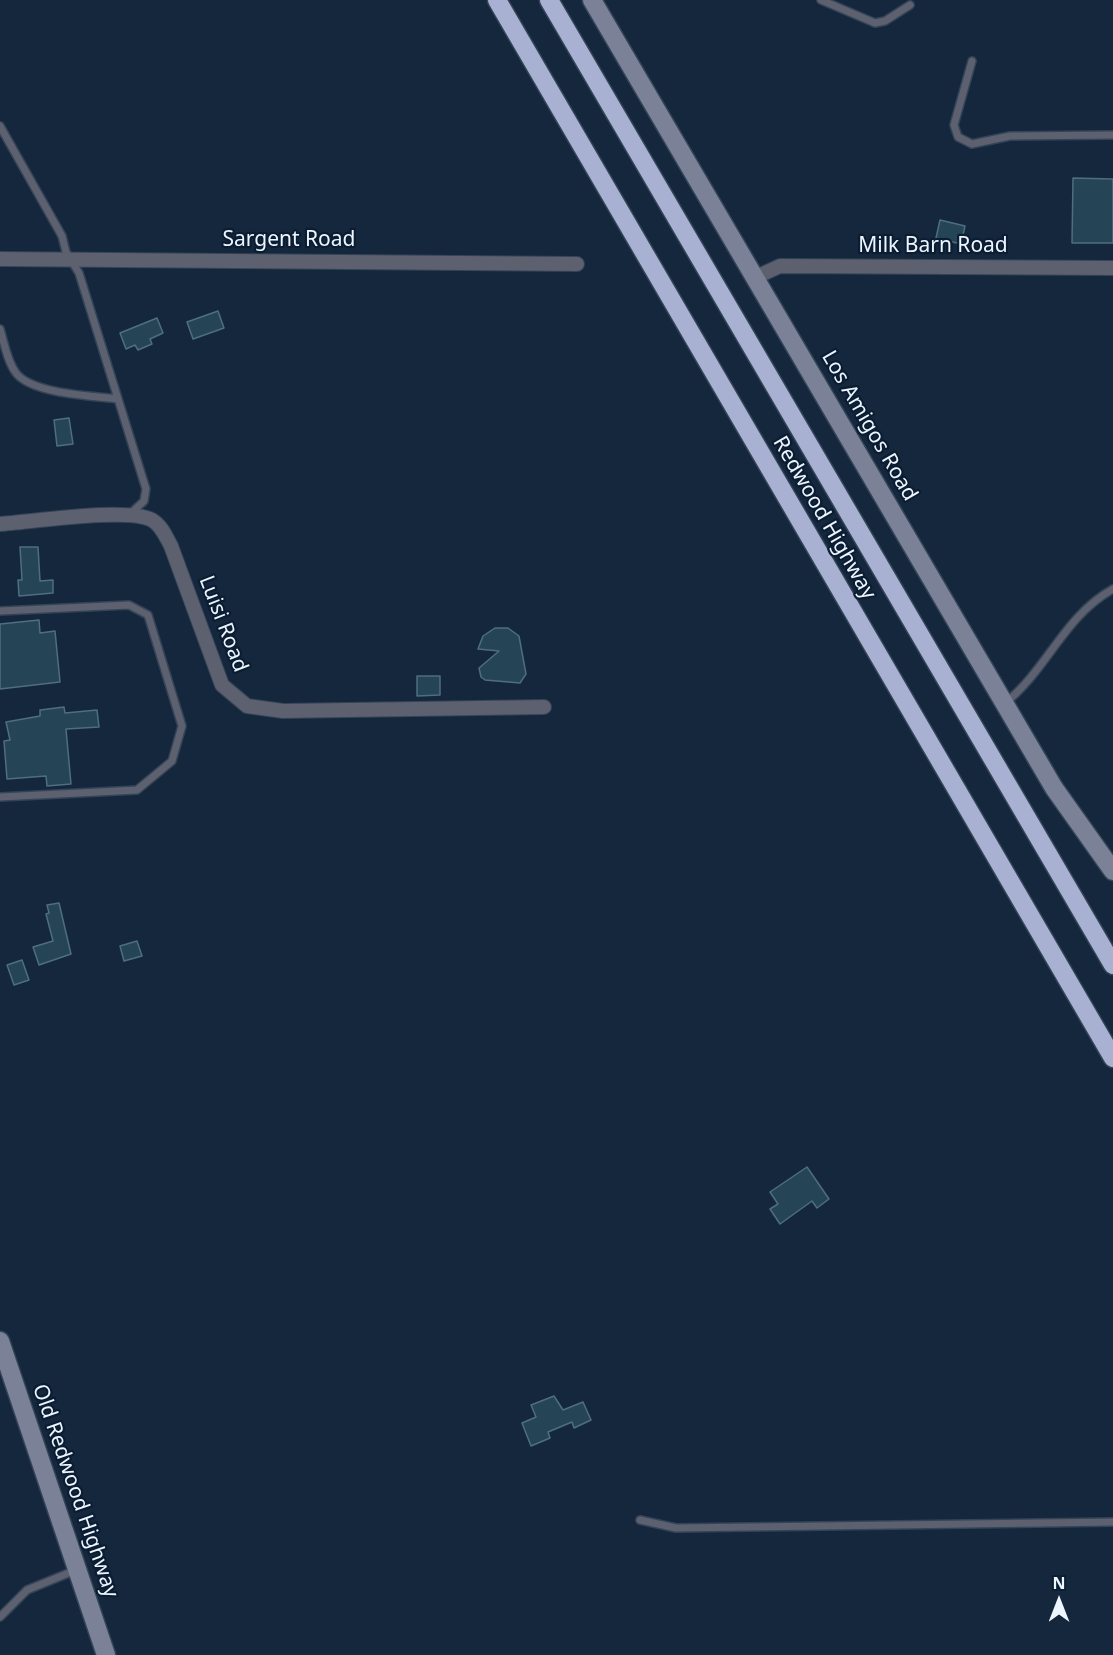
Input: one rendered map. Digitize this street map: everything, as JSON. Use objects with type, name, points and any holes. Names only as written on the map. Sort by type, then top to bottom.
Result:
[{"type":"highway","name":"Redwood Highway","points":[[496,0],[1113,1058]]},
{"type":"highway","name":"Redwood Highway","points":[[549,0],[1113,965]]},
{"type":"street","name":"Los Amigos Road","points":[[592,0],[1054,788],[1113,871]]},
{"type":"street","name":"Sargent Road","points":[[0,259],[577,264]]},
{"type":"street","name":"Milk Barn Road","points":[[756,277],[780,266],[1113,267]]},
{"type":"street","name":"Luisi Road","points":[[0,524],[130,514],[146,518],[160,527],[171,546],[222,686],[247,706],[283,711],[544,708]]},
{"type":"street","name":"Old Redwood Highway","points":[[0,1341],[5,1369],[78,1569],[106,1655]]},
{"type":"lane","points":[[821,0],[875,23],[885,21],[910,5]]},
{"type":"lane","points":[[972,61],[954,124],[958,137],[972,144],[1010,136],[1113,135]]},
{"type":"lane","points":[[0,126],[62,236],[70,259],[79,273],[146,489],[144,501],[130,514]]},
{"type":"lane","points":[[0,329],[12,367],[20,378],[67,393],[118,399]]},
{"type":"lane","points":[[1005,703],[1026,685],[1077,616],[1089,604],[1113,589]]},
{"type":"lane","points":[[0,611],[129,605],[148,615],[182,726],[172,761],[137,790],[0,797]]},
{"type":"lane","points":[[640,1520],[676,1528],[1113,1522]]},
{"type":"lane","points":[[0,1617],[27,1590],[78,1569]]},
{"type":"building","points":[[1073,178],[1113,179],[1113,243],[1072,243]]},
{"type":"building","points":[[940,220],[965,226],[961,244],[936,238]]},
{"type":"building","points":[[218,311],[224,328],[193,339],[187,322]]},
{"type":"building","points":[[157,318],[163,333],[150,339],[152,344],[138,350],[135,345],[126,349],[120,333]]},
{"type":"building","points":[[69,418],[73,444],[57,446],[54,420]]},
{"type":"building","points":[[20,547],[38,547],[40,581],[53,580],[53,593],[19,596],[18,580],[22,580]]},
{"type":"building","points":[[39,620],[40,633],[55,631],[60,682],[0,689],[0,624]]},
{"type":"building","points":[[495,628],[508,628],[519,636],[526,674],[520,683],[485,680],[481,677],[479,668],[499,651],[478,649],[483,636]]},
{"type":"building","points":[[417,676],[440,676],[440,695],[417,696]]},
{"type":"building","points":[[64,707],[65,713],[97,710],[99,727],[66,729],[71,784],[47,786],[46,776],[7,779],[4,741],[10,740],[6,722],[40,716],[40,710]]},
{"type":"building","points":[[59,903],[71,954],[39,965],[33,947],[53,941],[46,914],[49,913],[47,905]]},
{"type":"building","points":[[137,941],[142,956],[124,961],[120,946]]},
{"type":"building","points":[[22,960],[29,980],[14,985],[7,965]]},
{"type":"building","points":[[807,1167],[829,1199],[817,1208],[812,1201],[780,1224],[770,1209],[778,1204],[770,1192]]},
{"type":"building","points":[[554,1396],[563,1410],[583,1402],[591,1420],[574,1428],[572,1422],[548,1432],[550,1438],[531,1446],[522,1423],[536,1417],[531,1405]]}]
